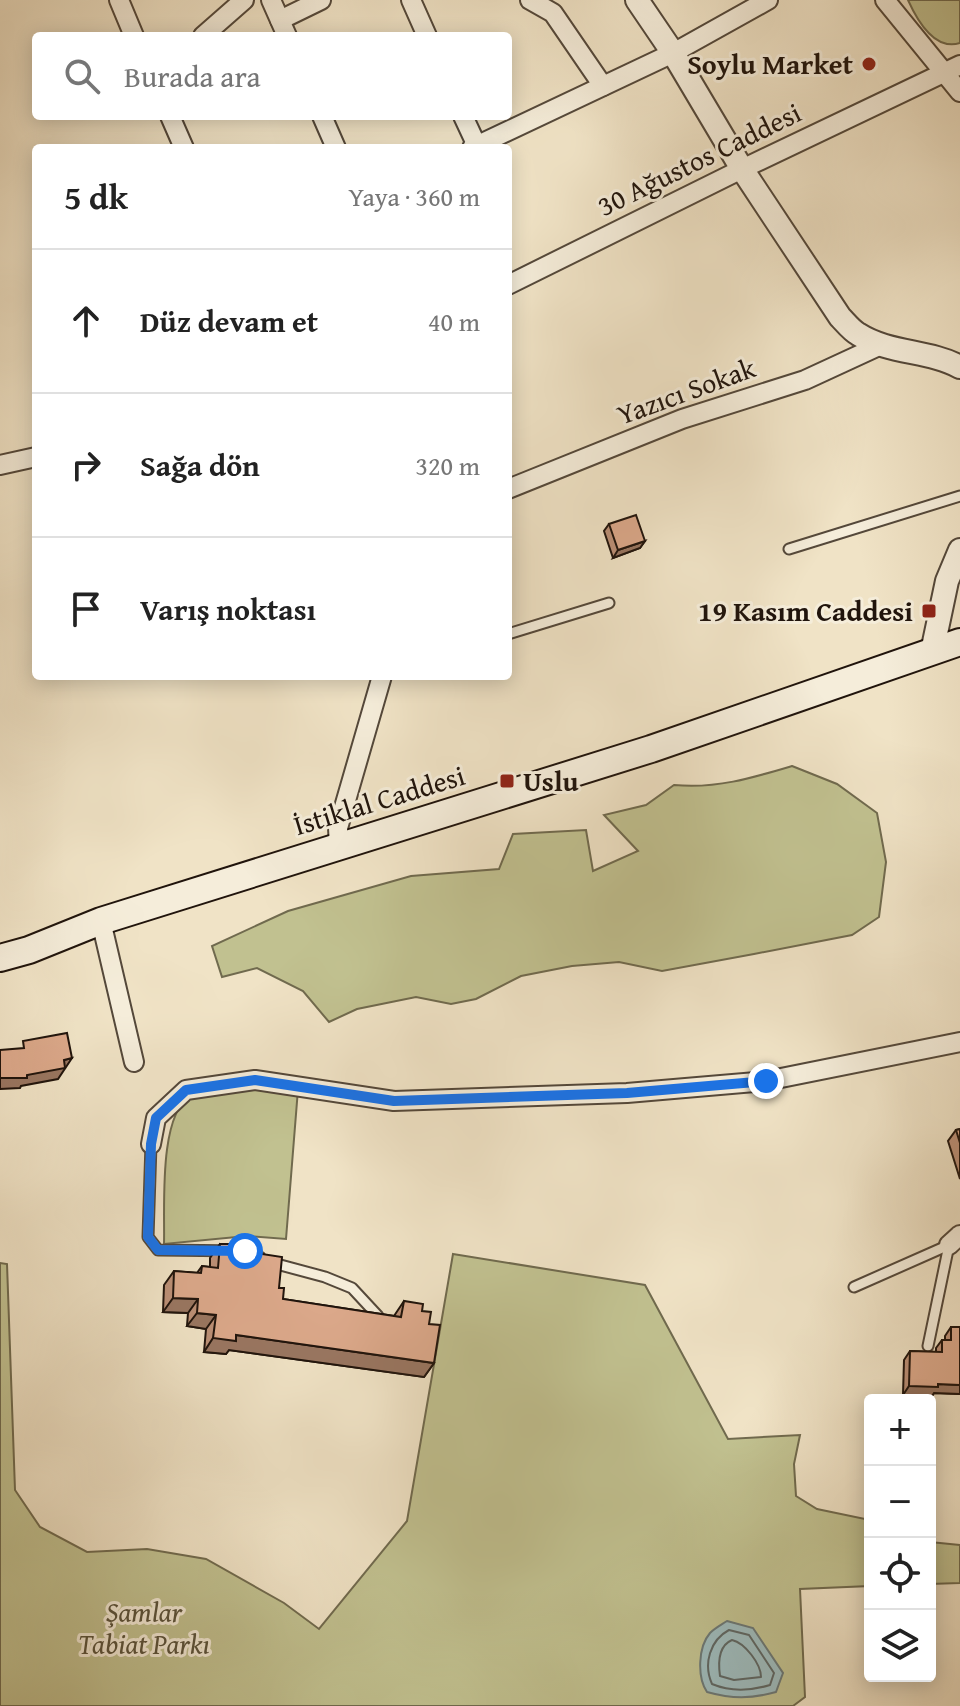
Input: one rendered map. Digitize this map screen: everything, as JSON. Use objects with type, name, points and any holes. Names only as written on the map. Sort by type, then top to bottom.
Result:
[{"type":"main road","name":"İstiklal Caddesi","points":[[0,958],[29,950],[101,921],[651,749],[960,642]]},
{"type":"street","points":[[208,32],[244,0]]},
{"type":"street","points":[[271,0],[283,28],[321,0]]},
{"type":"street","points":[[411,0],[425,32]]},
{"type":"street","points":[[530,0],[553,13],[603,86]]},
{"type":"street","points":[[637,0],[673,53],[742,169],[840,317],[858,334],[960,367]]},
{"type":"street","points":[[480,144],[673,53],[768,0]]},
{"type":"street","points":[[885,0],[952,69],[960,92]]},
{"type":"street","points":[[122,2],[133,32]]},
{"type":"street","name":"30 Ağustos Caddesi","points":[[512,283],[952,69]]},
{"type":"street","points":[[172,120],[182,144]]},
{"type":"street","points":[[324,120],[334,144]]},
{"type":"street","points":[[464,120],[473,144]]},
{"type":"street","name":"Yazıcı Sokak","points":[[512,487],[682,419],[805,380],[883,344]]},
{"type":"street","points":[[0,465],[32,458]]},
{"type":"street","points":[[932,652],[947,581],[960,550]]},
{"type":"street","points":[[339,846],[338,828],[381,680]]},
{"type":"street","points":[[101,921],[134,1062]]},
{"type":"street","points":[[151,1144],[156,1118],[186,1090],[255,1080],[394,1101],[627,1093],[766,1081],[960,1042]]},
{"type":"lane","points":[[789,549],[960,496]]},
{"type":"lane","points":[[512,633],[609,603]]},
{"type":"lane","points":[[151,1144],[148,1237],[158,1250],[245,1251],[275,1264],[325,1277],[352,1288],[378,1316]]},
{"type":"lane","points":[[854,1287],[954,1240]]},
{"type":"lane","points":[[928,1346],[954,1240]]},
{"type":"green space","points":[[908,0],[960,0],[960,43],[951,44],[934,38],[922,25]]},
{"type":"green space","points":[[792,766],[837,784],[877,813],[886,862],[879,917],[852,935],[662,971],[619,962],[572,966],[521,976],[476,999],[451,1004],[416,997],[357,1009],[329,1022],[303,991],[257,968],[222,977],[212,946],[288,911],[411,876],[499,869],[513,834],[586,830],[593,871],[638,851],[604,815],[646,805],[674,785],[719,784]]},
{"type":"green space","points":[[234,1089],[298,1089],[286,1239],[247,1236],[164,1244],[168,1141],[180,1106],[196,1093]]},
{"type":"green space","name":"Şamlar Tabiat Parkı","points":[[453,1254],[645,1285],[728,1439],[800,1435],[794,1464],[796,1496],[817,1509],[864,1519],[864,1586],[800,1589],[805,1697],[793,1706],[0,1706],[0,1263],[7,1264],[15,1490],[40,1527],[87,1552],[147,1549],[206,1559],[284,1603],[319,1629],[407,1521]]},
{"type":"green space","points":[[936,1543],[960,1545],[960,1583],[936,1584]]},
{"type":"water","points":[[727,1621],[753,1628],[783,1673],[776,1692],[742,1697],[707,1692],[700,1670],[703,1646],[710,1633]]},
{"type":"building","points":[[636,515],[645,541],[618,550],[609,524]]},
{"type":"building","points":[[67,1033],[72,1058],[64,1060],[65,1068],[27,1075],[27,1078],[0,1078],[0,1050],[24,1048],[23,1041]]},
{"type":"building","points":[[220,1244],[236,1244],[236,1250],[282,1257],[279,1288],[284,1288],[283,1299],[401,1317],[404,1301],[423,1304],[422,1311],[431,1312],[429,1324],[440,1325],[434,1363],[236,1335],[236,1341],[213,1338],[216,1315],[197,1313],[198,1299],[173,1298],[174,1271],[201,1273],[202,1266],[218,1268]]},
{"type":"building","points":[[951,1327],[960,1327],[960,1385],[909,1386],[910,1351],[942,1352],[942,1340],[951,1340]]},
{"type":"place","name":"Soylu Market","points":[[869,64]]},
{"type":"place","name":"19 Kasım Caddesi","points":[[929,611]]},
{"type":"place","name":"Uslu","points":[[507,781]]},
{"type":"route","points":[[245,1251],[158,1250],[148,1237],[151,1144],[156,1118],[186,1090],[255,1080],[394,1101],[472,1100],[627,1093],[766,1081]]}]
